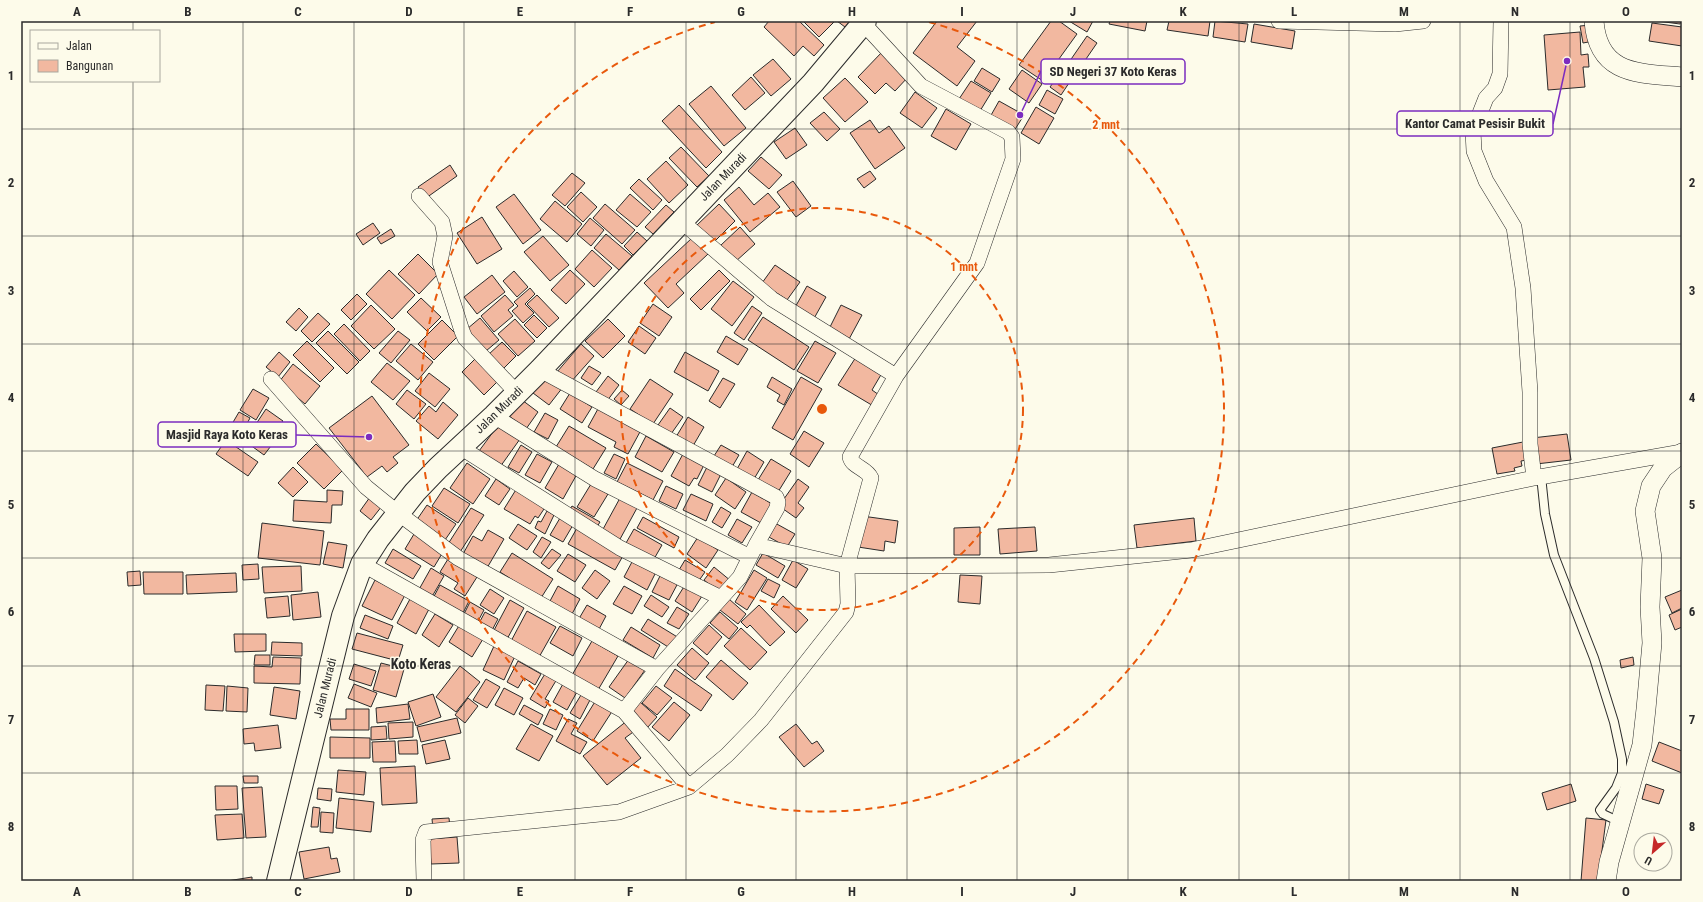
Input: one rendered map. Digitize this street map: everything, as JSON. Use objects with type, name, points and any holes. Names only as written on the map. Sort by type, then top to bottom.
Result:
[{"type":"highway","name":"Jalan Muradi","points":[[278,881],[343,616],[362,564],[378,539],[420,487],[540,370],[813,83],[864,22]]},
{"type":"street","points":[[1285,21],[1396,24],[1423,21]]},
{"type":"street","points":[[1501,21],[1500,74],[1495,88],[1486,98],[1473,131],[1474,151],[1486,181],[1514,227],[1524,288],[1530,392],[1530,444],[1538,477]]},
{"type":"street","points":[[1594,21],[1595,38],[1601,51],[1610,61],[1624,69],[1654,75],[1682,77]]},
{"type":"street","points":[[424,881],[423,840],[426,832],[618,812],[689,787],[727,755],[761,720],[846,612],[848,604],[847,566],[871,478],[867,471],[852,461],[850,457],[896,376],[977,263],[1013,159],[1012,138],[1008,132],[922,86],[864,22]]},
{"type":"street","points":[[419,196],[442,222],[445,236],[440,262],[465,338],[517,393]]},
{"type":"street","points":[[681,222],[772,299],[896,376]]},
{"type":"street","points":[[540,370],[776,497],[778,502],[777,508],[740,577],[657,669],[624,711]]},
{"type":"street","points":[[271,379],[366,487],[398,513],[458,558],[657,669]]},
{"type":"street","points":[[494,416],[595,479],[753,551],[847,566],[1048,565],[1191,550],[1538,477],[1682,452]]},
{"type":"street","points":[[460,447],[620,548],[721,598]]},
{"type":"street","points":[[1606,881],[1609,862],[1642,745],[1646,709],[1652,644],[1650,607],[1652,558],[1645,511],[1651,486],[1663,468],[1682,452]]},
{"type":"street","points":[[362,564],[624,711],[689,787]]},
{"type":"lane","points":[[1538,477],[1554,555],[1594,658],[1614,722],[1622,759],[1622,773],[1616,788],[1600,810],[1603,814],[1620,822]]},
{"type":"building","points":[[769,21],[799,21],[824,45],[814,56],[803,46],[794,56],[764,27]]},
{"type":"building","points":[[803,21],[833,21],[834,22],[819,37]]},
{"type":"building","points":[[837,21],[850,21],[845,27]]},
{"type":"building","points":[[937,21],[977,21],[957,47],[975,61],[957,86],[913,53]]},
{"type":"building","points":[[1051,21],[1059,21],[1077,34],[1043,81],[1019,65]]},
{"type":"building","points":[[1069,21],[1093,21],[1087,32]]},
{"type":"building","points":[[1110,21],[1147,21],[1145,31],[1109,24]]},
{"type":"building","points":[[1169,21],[1210,21],[1208,36],[1167,30]]},
{"type":"building","points":[[1215,21],[1248,24],[1245,42],[1213,37]]},
{"type":"building","points":[[1657,21],[1681,21],[1680,24]]},
{"type":"building","points":[[1652,23],[1682,27],[1682,46],[1649,41]]},
{"type":"building","points":[[1254,24],[1295,31],[1292,49],[1251,42]]},
{"type":"building","points":[[1591,25],[1594,41],[1583,43],[1580,26]]},
{"type":"building","points":[[1580,32],[1581,55],[1588,54],[1589,67],[1583,67],[1585,87],[1548,90],[1544,35]]},
{"type":"building","points":[[1087,36],[1097,43],[1075,75],[1065,68]]},
{"type":"building","points":[[883,51],[909,76],[895,91],[886,83],[875,94],[858,77]]},
{"type":"building","points":[[773,59],[791,79],[771,96],[753,75]]},
{"type":"building","points":[[982,68],[1000,79],[992,92],[974,81]]},
{"type":"building","points":[[1063,69],[1073,77],[1061,95],[1050,87]]},
{"type":"building","points":[[1022,70],[1042,84],[1029,103],[1009,89]]},
{"type":"building","points":[[751,77],[765,93],[745,110],[732,95]]},
{"type":"building","points":[[845,78],[868,102],[845,122],[823,98]]},
{"type":"building","points":[[971,81],[991,93],[980,111],[959,99]]},
{"type":"building","points":[[711,86],[746,128],[724,146],[689,104]]},
{"type":"building","points":[[1047,90],[1063,99],[1055,114],[1039,105]]},
{"type":"building","points":[[915,92],[937,108],[922,128],[900,113]]},
{"type":"building","points":[[999,101],[1024,115],[1014,131],[990,117]]},
{"type":"building","points":[[679,105],[722,152],[706,168],[662,121]]},
{"type":"building","points":[[1036,107],[1054,118],[1039,144],[1021,133]]},
{"type":"building","points":[[946,109],[971,124],[956,150],[931,136]]},
{"type":"building","points":[[824,112],[840,129],[827,141],[810,123]]},
{"type":"building","points":[[870,120],[879,133],[889,126],[905,148],[875,169],[850,133]]},
{"type":"building","points":[[795,128],[807,145],[786,159],[774,142]]},
{"type":"building","points":[[681,147],[709,176],[697,187],[669,158]]},
{"type":"building","points":[[761,157],[782,175],[769,189],[748,171]]},
{"type":"building","points":[[666,161],[688,185],[669,203],[647,179]]},
{"type":"building","points":[[450,165],[457,176],[426,198],[418,187]]},
{"type":"building","points":[[870,171],[876,179],[864,188],[857,179]]},
{"type":"building","points":[[572,173],[585,183],[565,206],[552,195]]},
{"type":"building","points":[[639,179],[662,200],[653,210],[630,188]]},
{"type":"building","points":[[793,181],[811,206],[796,217],[777,192]]},
{"type":"building","points":[[739,187],[754,205],[768,193],[780,207],[750,232],[724,200]]},
{"type":"building","points":[[581,192],[597,207],[583,222],[567,207]]},
{"type":"building","points":[[514,194],[541,230],[523,244],[496,207]]},
{"type":"building","points":[[630,194],[651,212],[637,227],[616,210]]},
{"type":"building","points":[[555,201],[582,224],[567,242],[540,219]]},
{"type":"building","points":[[605,204],[635,230],[622,244],[593,218]]},
{"type":"building","points":[[719,204],[735,221],[713,243],[696,226]]},
{"type":"building","points":[[666,205],[674,212],[653,234],[645,227]]},
{"type":"building","points":[[482,217],[502,249],[477,264],[457,233]]},
{"type":"building","points":[[590,218],[604,230],[591,246],[577,234]]},
{"type":"building","points":[[373,223],[380,233],[363,245],[356,234]]},
{"type":"building","points":[[740,227],[755,244],[735,262],[720,246]]},
{"type":"building","points":[[391,229],[395,236],[381,244],[377,238]]},
{"type":"building","points":[[637,232],[647,241],[633,255],[624,246]]},
{"type":"building","points":[[606,234],[632,256],[619,270],[594,248]]},
{"type":"building","points":[[543,236],[569,265],[550,281],[524,252]]},
{"type":"building","points":[[692,238],[708,254],[676,284],[684,293],[668,308],[644,283]]},
{"type":"building","points":[[592,250],[612,268],[594,287],[575,269]]},
{"type":"building","points":[[418,254],[438,274],[419,294],[398,274]]},
{"type":"building","points":[[775,265],[800,282],[787,300],[762,283]]},
{"type":"building","points":[[389,270],[415,295],[392,319],[366,294]]},
{"type":"building","points":[[570,270],[585,284],[566,304],[551,290]]},
{"type":"building","points":[[719,270],[730,281],[701,310],[690,299]]},
{"type":"building","points":[[514,271],[528,287],[517,297],[503,281]]},
{"type":"building","points":[[492,275],[505,292],[477,314],[464,297]]},
{"type":"building","points":[[733,281],[754,297],[732,326],[711,309]]},
{"type":"building","points":[[807,286],[826,297],[812,322],[793,311]]},
{"type":"building","points":[[530,288],[535,294],[525,304],[534,313],[523,323],[512,311],[518,306],[514,302]]},
{"type":"building","points":[[357,294],[367,304],[351,320],[341,310]]},
{"type":"building","points":[[505,295],[514,305],[508,310],[513,316],[494,332],[481,316]]},
{"type":"building","points":[[537,295],[559,318],[549,327],[527,304]]},
{"type":"building","points":[[421,298],[441,317],[427,331],[407,312]]},
{"type":"building","points":[[653,304],[672,317],[659,336],[640,323]]},
{"type":"building","points":[[371,305],[395,329],[374,349],[351,326]]},
{"type":"building","points":[[841,305],[862,315],[848,341],[828,331]]},
{"type":"building","points":[[752,306],[762,313],[744,340],[734,333]]},
{"type":"building","points":[[299,308],[308,317],[296,331],[286,322]]},
{"type":"building","points":[[318,313],[330,324],[312,342],[301,331]]},
{"type":"building","points":[[534,315],[547,328],[537,338],[524,325]]},
{"type":"building","points":[[763,317],[809,347],[794,370],[748,340]]},
{"type":"building","points":[[480,318],[499,340],[486,351],[467,329]]},
{"type":"building","points":[[515,319],[535,341],[518,356],[498,334]]},
{"type":"building","points":[[608,319],[625,336],[603,358],[585,341]]},
{"type":"building","points":[[442,320],[458,336],[434,360],[418,344]]},
{"type":"building","points":[[344,324],[370,351],[360,361],[334,334]]},
{"type":"building","points":[[639,326],[656,338],[645,354],[628,342]]},
{"type":"building","points":[[328,331],[359,362],[347,374],[316,343]]},
{"type":"building","points":[[398,331],[410,340],[391,363],[379,353]]},
{"type":"building","points":[[726,336],[748,349],[738,365],[717,352]]},
{"type":"building","points":[[307,341],[334,368],[320,382],[293,355]]},
{"type":"building","points":[[815,341],[836,353],[818,383],[797,371]]},
{"type":"building","points":[[502,342],[516,356],[503,369],[488,355]]},
{"type":"building","points":[[411,344],[433,362],[418,380],[396,361]]},
{"type":"building","points":[[581,344],[594,356],[570,383],[557,372]]},
{"type":"building","points":[[279,352],[290,362],[278,377],[266,367]]},
{"type":"building","points":[[685,352],[719,371],[708,391],[674,372]]},
{"type":"building","points":[[477,357],[499,380],[484,395],[462,372]]},
{"type":"building","points":[[856,357],[882,373],[872,390],[882,397],[875,407],[838,385]]},
{"type":"building","points":[[387,363],[410,381],[393,400],[371,382]]},
{"type":"building","points":[[293,364],[320,386],[305,404],[279,382]]},
{"type":"building","points":[[589,366],[601,373],[592,385],[581,378]]},
{"type":"building","points":[[429,373],[450,389],[435,407],[415,391]]},
{"type":"building","points":[[547,375],[563,387],[549,405],[533,393]]},
{"type":"building","points":[[608,376],[619,385],[607,401],[596,392]]},
{"type":"building","points":[[772,377],[792,389],[784,405],[777,401],[780,395],[767,387]]},
{"type":"building","points":[[801,377],[822,389],[793,440],[772,428]]},
{"type":"building","points":[[723,378],[735,384],[720,408],[709,401]]},
{"type":"building","points":[[650,379],[673,394],[653,424],[630,409]]},
{"type":"building","points":[[253,389],[269,398],[256,420],[240,410]]},
{"type":"building","points":[[407,390],[426,404],[414,419],[396,404]]},
{"type":"building","points":[[622,390],[629,396],[621,405],[614,399]]},
{"type":"building","points":[[570,393],[592,407],[582,423],[560,409]]},
{"type":"building","points":[[372,396],[409,445],[393,457],[398,463],[387,472],[382,466],[367,477],[329,428]]},
{"type":"building","points":[[522,400],[538,412],[526,429],[509,416]]},
{"type":"building","points":[[443,402],[458,415],[438,439],[416,421],[429,406],[436,412]]},
{"type":"building","points":[[599,407],[641,430],[628,454],[614,447],[616,442],[588,427]]},
{"type":"building","points":[[670,408],[683,417],[671,434],[658,425]]},
{"type":"building","points":[[266,409],[283,421],[273,436],[256,424]]},
{"type":"building","points":[[239,412],[250,418],[243,431],[232,424]]},
{"type":"building","points":[[545,413],[558,420],[548,439],[534,432]]},
{"type":"building","points":[[688,417],[704,427],[693,446],[676,437]]},
{"type":"building","points":[[499,424],[520,439],[500,467],[479,451]]},
{"type":"building","points":[[252,426],[274,442],[264,455],[242,439]]},
{"type":"building","points":[[569,426],[606,448],[593,469],[556,447]]},
{"type":"building","points":[[804,431],[824,443],[809,467],[790,454]]},
{"type":"building","points":[[1567,434],[1571,460],[1536,464],[1532,438]]},
{"type":"building","points":[[646,436],[674,452],[662,472],[635,457]]},
{"type":"building","points":[[226,440],[258,462],[248,476],[216,454]]},
{"type":"building","points":[[1523,442],[1527,460],[1521,461],[1522,466],[1514,468],[1515,471],[1497,474],[1492,448]]},
{"type":"building","points":[[316,444],[343,470],[324,489],[297,463]]},
{"type":"building","points":[[521,445],[532,452],[519,473],[508,467]]},
{"type":"building","points":[[721,445],[739,455],[732,467],[714,456]]},
{"type":"building","points":[[747,451],[764,462],[754,479],[737,469]]},
{"type":"building","points":[[537,454],[552,462],[540,483],[525,475]]},
{"type":"building","points":[[614,454],[625,459],[616,479],[604,473]]},
{"type":"building","points":[[683,454],[704,465],[697,479],[694,478],[689,486],[671,476]]},
{"type":"building","points":[[771,459],[791,471],[778,492],[758,480]]},
{"type":"building","points":[[467,463],[490,479],[473,504],[450,488]]},
{"type":"building","points":[[627,463],[663,481],[653,500],[617,482]]},
{"type":"building","points":[[559,464],[577,474],[563,499],[545,488]]},
{"type":"building","points":[[293,467],[308,482],[293,497],[278,483]]},
{"type":"building","points":[[707,467],[721,474],[712,492],[698,485]]},
{"type":"building","points":[[726,478],[746,492],[735,509],[715,495]]},
{"type":"building","points":[[496,479],[510,489],[499,505],[485,496]]},
{"type":"building","points":[[798,479],[809,487],[798,503],[804,508],[796,518],[779,506]]},
{"type":"building","points":[[591,484],[608,494],[594,517],[577,507]]},
{"type":"building","points":[[666,486],[683,494],[676,509],[659,501]]},
{"type":"building","points":[[444,488],[470,504],[458,523],[432,506]]},
{"type":"building","points":[[517,488],[546,506],[538,518],[535,516],[530,524],[504,509]]},
{"type":"building","points":[[327,490],[343,491],[342,505],[332,505],[331,523],[293,521],[294,500],[327,502]]},
{"type":"building","points":[[752,492],[772,504],[761,523],[741,512]]},
{"type":"building","points":[[691,494],[713,504],[706,521],[683,510]]},
{"type":"building","points":[[370,497],[382,506],[371,520],[360,511]]},
{"type":"building","points":[[620,498],[637,508],[619,541],[602,531]]},
{"type":"building","points":[[427,505],[456,524],[445,540],[416,521]]},
{"type":"building","points":[[572,506],[600,522],[595,530],[567,514]]},
{"type":"building","points":[[721,507],[731,513],[722,528],[712,522]]},
{"type":"building","points":[[471,508],[484,515],[460,552],[448,544]]},
{"type":"building","points":[[547,511],[554,515],[545,534],[535,528],[538,521],[541,522]]},
{"type":"building","points":[[862,516],[898,521],[895,543],[885,541],[884,551],[858,547]]},
{"type":"building","points":[[643,517],[679,537],[674,548],[637,528]]},
{"type":"building","points":[[560,518],[573,525],[563,542],[550,535]]},
{"type":"building","points":[[1194,518],[1196,541],[1137,548],[1134,525]]},
{"type":"building","points":[[737,519],[752,527],[742,543],[728,535]]},
{"type":"building","points":[[262,523],[324,531],[320,565],[258,558]]},
{"type":"building","points":[[775,523],[795,534],[787,547],[767,536]]},
{"type":"building","points":[[518,524],[537,536],[527,550],[509,538]]},
{"type":"building","points":[[980,527],[980,555],[954,555],[954,528]]},
{"type":"building","points":[[1035,527],[1037,551],[1000,554],[998,529]]},
{"type":"building","points":[[577,528],[624,554],[615,570],[568,544]]},
{"type":"building","points":[[634,529],[662,545],[654,559],[626,543]]},
{"type":"building","points":[[488,530],[504,539],[487,568],[463,554],[473,536],[482,541]]},
{"type":"building","points":[[414,534],[443,552],[434,567],[405,549]]},
{"type":"building","points":[[542,537],[551,542],[541,558],[533,552]]},
{"type":"building","points":[[698,537],[718,550],[706,568],[687,554]]},
{"type":"building","points":[[328,542],[347,545],[343,568],[323,564]]},
{"type":"building","points":[[393,549],[421,566],[413,579],[385,563]]},
{"type":"building","points":[[552,549],[561,555],[549,569],[541,563]]},
{"type":"building","points":[[512,553],[553,579],[541,598],[500,572]]},
{"type":"building","points":[[763,553],[785,566],[778,578],[756,565]]},
{"type":"building","points":[[568,554],[586,565],[575,582],[557,571]]},
{"type":"building","points":[[448,559],[477,577],[465,596],[454,589],[458,583],[440,572]]},
{"type":"building","points":[[633,560],[656,572],[647,590],[624,577]]},
{"type":"building","points":[[685,560],[705,572],[698,582],[679,570]]},
{"type":"building","points":[[793,560],[808,569],[796,588],[782,580]]},
{"type":"building","points":[[258,564],[259,579],[243,580],[242,565]]},
{"type":"building","points":[[301,566],[302,591],[264,593],[262,567]]},
{"type":"building","points":[[714,567],[731,581],[721,594],[704,580]]},
{"type":"building","points":[[431,568],[444,576],[430,600],[417,593]]},
{"type":"building","points":[[595,570],[610,581],[597,599],[582,588]]},
{"type":"building","points":[[754,570],[767,578],[747,610],[735,602]]},
{"type":"building","points":[[140,571],[141,585],[128,586],[127,572]]},
{"type":"building","points":[[143,572],[183,572],[183,594],[144,594]]},
{"type":"building","points":[[236,573],[237,592],[187,594],[186,575]]},
{"type":"building","points":[[661,574],[678,583],[669,600],[652,592]]},
{"type":"building","points":[[960,575],[982,576],[980,604],[958,602]]},
{"type":"building","points":[[768,579],[780,585],[774,598],[761,591]]},
{"type":"building","points":[[375,580],[405,595],[392,620],[362,606]]},
{"type":"building","points":[[440,585],[469,601],[461,617],[431,602]]},
{"type":"building","points":[[685,585],[702,596],[692,612],[675,601]]},
{"type":"building","points":[[558,586],[580,599],[572,614],[550,601]]},
{"type":"building","points":[[624,586],[642,596],[632,614],[613,604]]},
{"type":"building","points":[[490,589],[504,598],[494,614],[480,605]]},
{"type":"building","points":[[1682,590],[1682,608],[1672,613],[1665,597]]},
{"type":"building","points":[[318,592],[321,617],[293,620],[291,595]]},
{"type":"building","points":[[651,595],[669,607],[662,617],[644,606]]},
{"type":"building","points":[[288,596],[290,616],[267,618],[265,598]]},
{"type":"building","points":[[783,596],[808,620],[796,633],[771,609]]},
{"type":"building","points":[[410,599],[429,609],[416,634],[397,623]]},
{"type":"building","points":[[729,599],[746,614],[738,624],[720,610]]},
{"type":"building","points":[[510,600],[524,608],[506,641],[492,634]]},
{"type":"building","points":[[470,602],[484,610],[476,625],[462,618]]},
{"type":"building","points":[[587,605],[606,616],[597,633],[577,622]]},
{"type":"building","points":[[759,605],[785,632],[770,646],[750,625],[747,628],[741,622]]},
{"type":"building","points":[[677,607],[689,614],[679,629],[667,623]]},
{"type":"building","points":[[1682,609],[1682,627],[1675,630],[1669,615]]},
{"type":"building","points":[[527,611],[556,627],[538,659],[510,643]]},
{"type":"building","points":[[485,612],[498,619],[490,634],[477,627]]},
{"type":"building","points":[[720,612],[738,628],[729,639],[710,623]]},
{"type":"building","points":[[435,614],[453,625],[439,647],[422,635]]},
{"type":"building","points":[[365,615],[393,626],[388,639],[360,628]]},
{"type":"building","points":[[648,619],[679,638],[673,650],[641,630]]},
{"type":"building","points":[[460,624],[483,639],[472,657],[449,642]]},
{"type":"building","points":[[709,625],[722,637],[707,655],[693,643]]},
{"type":"building","points":[[560,626],[582,638],[573,656],[550,643]]},
{"type":"building","points":[[631,627],[660,645],[653,658],[623,640]]},
{"type":"building","points":[[741,628],[767,652],[750,670],[724,646]]},
{"type":"building","points":[[357,633],[403,645],[398,661],[352,649]]},
{"type":"building","points":[[234,634],[266,634],[266,651],[235,652]]},
{"type":"building","points":[[592,641],[618,656],[598,690],[572,675]]},
{"type":"building","points":[[272,642],[302,643],[302,656],[271,655]]},
{"type":"building","points":[[494,646],[515,656],[504,680],[483,670]]},
{"type":"building","points":[[692,648],[709,663],[695,680],[677,665]]},
{"type":"building","points":[[255,655],[270,655],[270,665],[254,665]]},
{"type":"building","points":[[273,657],[301,658],[300,684],[254,683],[254,666],[272,667]]},
{"type":"building","points":[[1633,657],[1634,665],[1621,668],[1620,660]]},
{"type":"building","points":[[629,659],[645,670],[625,698],[609,687]]},
{"type":"building","points":[[721,660],[748,683],[733,700],[706,677]]},
{"type":"building","points":[[518,661],[541,674],[535,685],[524,678],[518,688],[507,682]]},
{"type":"building","points":[[381,663],[404,669],[396,697],[373,690]]},
{"type":"building","points":[[354,664],[376,671],[371,686],[349,679]]},
{"type":"building","points":[[460,666],[480,682],[456,712],[436,697]]},
{"type":"building","points":[[675,669],[712,695],[701,711],[664,686]]},
{"type":"building","points":[[546,672],[557,679],[545,699],[549,701],[545,708],[530,699]]},
{"type":"building","points":[[486,679],[500,687],[487,708],[473,700]]},
{"type":"building","points":[[564,682],[578,690],[567,710],[553,702]]},
{"type":"building","points":[[354,684],[377,693],[371,707],[348,698]]},
{"type":"building","points":[[206,685],[225,686],[223,711],[205,710]]},
{"type":"building","points":[[227,686],[248,688],[247,712],[226,711]]},
{"type":"building","points":[[656,686],[672,698],[657,715],[642,703]]},
{"type":"building","points":[[274,687],[300,691],[296,719],[270,715]]},
{"type":"building","points":[[504,688],[523,698],[514,715],[495,705]]},
{"type":"building","points":[[433,694],[441,717],[416,726],[408,702]]},
{"type":"building","points":[[581,695],[590,700],[580,719],[570,713]]},
{"type":"building","points":[[468,698],[478,706],[465,723],[455,715]]},
{"type":"building","points":[[596,700],[613,710],[593,741],[577,731]]},
{"type":"building","points":[[640,702],[657,717],[647,728],[630,713]]},
{"type":"building","points":[[674,702],[690,715],[669,741],[652,727]]},
{"type":"building","points":[[408,704],[410,719],[377,723],[376,708]]},
{"type":"building","points":[[524,705],[543,715],[538,725],[519,714]]},
{"type":"building","points":[[346,709],[369,709],[369,730],[331,730],[330,719],[346,719]]},
{"type":"building","points":[[550,709],[563,715],[556,730],[543,724]]},
{"type":"building","points":[[457,718],[461,733],[421,742],[417,727]]},
{"type":"building","points":[[568,719],[577,723],[571,734],[587,742],[580,754],[556,741]]},
{"type":"building","points":[[628,720],[636,730],[625,738],[641,758],[607,785],[583,756]]},
{"type":"building","points":[[413,722],[413,737],[389,739],[388,723]]},
{"type":"building","points":[[531,724],[553,736],[539,761],[516,749]]},
{"type":"building","points":[[796,724],[812,744],[817,741],[824,751],[804,767],[779,737]]},
{"type":"building","points":[[278,725],[281,748],[255,751],[254,743],[244,744],[243,729]]},
{"type":"building","points":[[386,726],[387,739],[371,740],[371,727]]},
{"type":"building","points":[[330,737],[370,738],[370,758],[330,758]]},
{"type":"building","points":[[417,740],[418,754],[399,754],[398,741]]},
{"type":"building","points":[[445,740],[450,759],[426,764],[422,745]]},
{"type":"building","points":[[395,741],[396,762],[373,762],[372,742]]},
{"type":"building","points":[[1659,742],[1682,751],[1682,773],[1652,761]]},
{"type":"building","points":[[415,766],[417,803],[382,805],[380,768]]},
{"type":"building","points":[[338,770],[366,772],[364,795],[336,792]]},
{"type":"building","points":[[243,776],[258,776],[258,783],[244,783]]},
{"type":"building","points":[[1571,784],[1576,801],[1547,810],[1542,793]]},
{"type":"building","points":[[1646,784],[1664,790],[1659,804],[1642,799]]},
{"type":"building","points":[[215,786],[237,786],[238,809],[216,810]]},
{"type":"building","points":[[262,787],[266,837],[246,838],[242,788]]},
{"type":"building","points":[[318,788],[332,789],[331,801],[317,799]]},
{"type":"building","points":[[339,798],[374,802],[371,832],[336,828]]},
{"type":"building","points":[[313,807],[320,808],[318,827],[311,827]]},
{"type":"building","points":[[321,812],[334,813],[333,833],[320,832]]},
{"type":"building","points":[[242,814],[244,838],[217,840],[215,815]]},
{"type":"building","points":[[449,818],[450,828],[433,829],[432,819]]},
{"type":"building","points":[[1586,818],[1606,820],[1598,881],[1581,881]]},
{"type":"building","points":[[457,837],[459,863],[431,864],[429,839]]},
{"type":"building","points":[[329,847],[331,859],[337,858],[340,872],[304,879],[299,852]]},
{"type":"building","points":[[252,877],[252,881],[227,881]]},
{"type":"place","name":"Kantor Camat Pesisir Bukit","points":[[1567,61]]},
{"type":"place","name":"SD Negeri 37 Koto Keras","points":[[1020,115]]},
{"type":"place","name":"Masjid Raya Koto Keras","points":[[369,437]]},
{"type":"district","name":"Koto Keras","points":[[421,664]]}]
